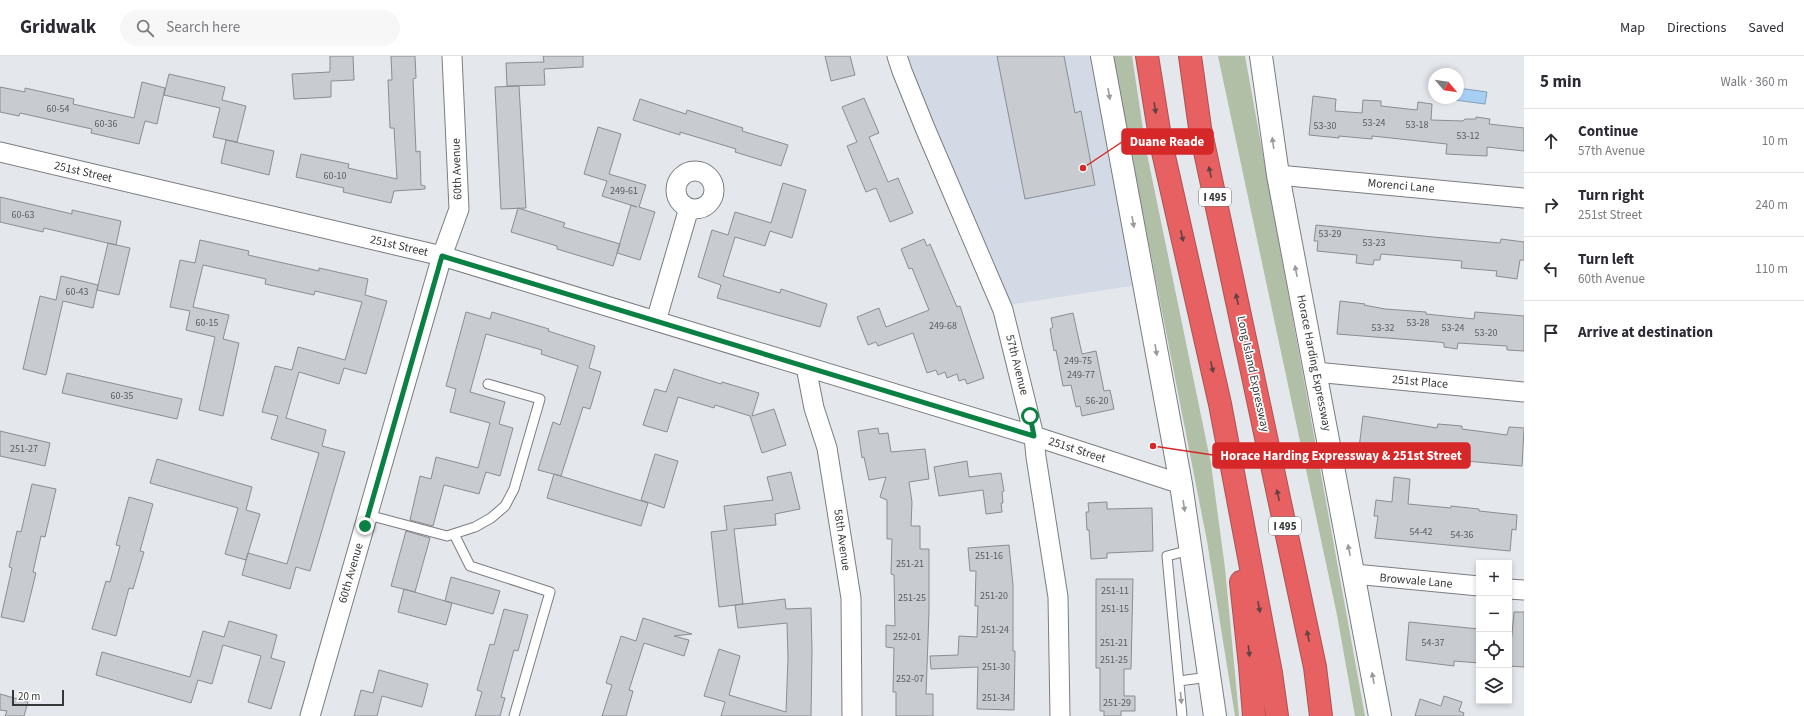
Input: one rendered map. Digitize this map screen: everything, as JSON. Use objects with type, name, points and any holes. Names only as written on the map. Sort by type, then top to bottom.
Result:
[{"type":"highway","points":[[1147,56],[1161,142],[1220,404],[1271,673],[1277,716]]},
{"type":"highway","name":"Long Island Expressway","points":[[1190,56],[1200,128],[1315,667],[1321,716]]},
{"type":"highway","points":[[1220,404],[1250,666],[1254,716]]},
{"type":"highway","points":[[1315,667],[1327,716]]},
{"type":"main road","points":[[1102,56],[1180,484],[1215,716]]},
{"type":"main road","name":"Horace Harding Expressway","points":[[1261,56],[1278,175],[1380,716]]},
{"type":"street","name":"60th Avenue","points":[[310,716],[442,256],[459,209],[452,56]]},
{"type":"street","name":"57th Avenue","points":[[897,56],[925,128],[1003,310],[1034,436],[1058,597],[1060,716]]},
{"type":"street","name":"251st Street","points":[[0,152],[442,256],[1034,436],[1180,484]]},
{"type":"street","name":"Morenci Lane","points":[[1278,175],[1524,198]]},
{"type":"street","points":[[656,321],[689,208]]},
{"type":"street","name":"58th Avenue","points":[[806,367],[814,408],[827,448],[851,598],[852,716]]},
{"type":"street","name":"251st Place","points":[[1315,372],[1524,392]]},
{"type":"street","name":"Browvale Lane","points":[[1354,574],[1476,586]]},
{"type":"street","points":[[1512,589],[1524,590]]},
{"type":"lane","points":[[368,515],[447,536],[475,527],[491,518],[505,506],[514,489],[540,398],[488,384]]},
{"type":"lane","points":[[454,534],[470,566],[550,592],[514,716]]},
{"type":"lane","points":[[1182,716],[1167,556],[1190,550]]},
{"type":"lane","points":[[1179,681],[1209,677]]},
{"type":"shaded area","points":[[899,56],[1112,56],[1157,282],[1001,306]]},
{"type":"green space","points":[[1112,56],[1132,56],[1146,149],[1211,464],[1225,568],[1239,716],[1235,716],[1207,541]]},
{"type":"green space","points":[[1218,56],[1245,56],[1365,716],[1355,716],[1337,615]]},
{"type":"water","points":[[1464,89],[1487,92],[1485,104],[1464,101]]},
{"type":"building","points":[[330,56],[353,56],[354,80],[331,81],[331,97],[294,99],[292,74],[330,72]]},
{"type":"building","points":[[391,56],[415,56],[416,78],[413,79],[416,152],[420,151],[421,185],[425,186],[425,189],[394,191],[391,203],[343,192],[344,188],[296,177],[301,154],[349,164],[348,168],[397,179],[394,128],[390,128],[388,80],[392,80]]},
{"type":"building","points":[[543,56],[583,56],[583,67],[544,69],[545,85],[507,86],[506,63],[544,62]]},
{"type":"building","points":[[825,56],[850,56],[855,75],[831,81]]},
{"type":"building","points":[[997,56],[1064,56],[1075,113],[1081,111],[1095,185],[1025,199]]},
{"type":"building","points":[[169,74],[225,87],[222,100],[246,106],[237,142],[213,137],[220,108],[164,95]]},
{"type":"building","points":[[142,82],[165,88],[157,124],[145,121],[139,144],[91,133],[92,129],[20,113],[19,116],[0,112],[0,87],[25,92],[25,88],[74,99],[73,104],[134,118]]},
{"type":"building","points":[[519,86],[526,208],[501,209],[495,87]]},
{"type":"building","points":[[1313,96],[1336,99],[1335,111],[1362,113],[1363,100],[1381,101],[1381,106],[1417,110],[1418,102],[1432,104],[1431,120],[1463,121],[1465,119],[1476,119],[1476,117],[1490,119],[1489,124],[1524,128],[1524,151],[1487,147],[1487,156],[1446,154],[1447,144],[1372,136],[1372,139],[1309,135]]},
{"type":"building","points":[[864,98],[879,133],[869,137],[888,182],[898,178],[913,213],[890,222],[876,188],[866,192],[847,146],[857,142],[842,107]]},
{"type":"building","points":[[640,99],[686,114],[687,110],[743,128],[742,131],[788,145],[781,166],[735,152],[736,149],[680,132],[680,135],[633,120]]},
{"type":"building","points":[[598,127],[621,134],[609,174],[646,185],[639,207],[655,212],[640,260],[617,253],[631,205],[602,196],[607,181],[584,174]]},
{"type":"building","points":[[226,140],[274,151],[269,175],[221,163]]},
{"type":"building","points":[[783,183],[806,190],[792,238],[770,231],[765,246],[735,237],[723,276],[780,293],[781,289],[827,304],[820,327],[717,298],[721,285],[698,277],[712,230],[728,235],[735,212],[771,223]]},
{"type":"building","points":[[0,197],[72,214],[72,210],[121,221],[116,245],[44,228],[43,232],[0,222]]},
{"type":"building","points":[[518,208],[565,223],[563,227],[620,244],[613,266],[557,249],[557,246],[511,232]]},
{"type":"building","points":[[1316,225],[1500,243],[1501,239],[1524,242],[1524,260],[1520,260],[1517,279],[1496,276],[1497,271],[1461,268],[1462,261],[1381,254],[1380,260],[1374,260],[1373,265],[1356,263],[1357,255],[1317,251],[1318,241],[1314,241]]},
{"type":"building","points":[[924,239],[927,246],[930,244],[957,307],[960,306],[984,378],[967,384],[965,379],[959,381],[957,374],[947,378],[945,372],[938,375],[936,370],[927,373],[913,333],[878,346],[876,342],[868,345],[857,317],[879,308],[886,327],[929,310],[912,268],[909,269],[901,249]]},
{"type":"building","points":[[200,240],[249,251],[248,255],[319,271],[319,268],[368,279],[365,295],[387,301],[366,374],[344,368],[339,384],[299,372],[286,418],[326,430],[322,446],[345,452],[310,571],[296,567],[290,589],[242,575],[248,553],[287,564],[319,453],[271,439],[278,416],[262,412],[275,366],[292,370],[298,347],[345,360],[362,302],[315,291],[314,295],[265,284],[266,279],[203,265],[193,307],[229,315],[223,339],[239,343],[223,416],[199,410],[215,337],[186,330],[190,311],[170,307],[180,260],[195,263]]},
{"type":"building","points":[[108,243],[130,248],[119,295],[97,290]]},
{"type":"building","points":[[61,276],[98,285],[93,308],[63,301],[46,375],[23,369],[40,296],[56,300]]},
{"type":"building","points":[[1340,301],[1365,304],[1364,305],[1385,309],[1426,312],[1426,314],[1474,319],[1475,312],[1524,316],[1524,351],[1507,350],[1507,346],[1458,343],[1457,349],[1444,347],[1444,343],[1438,342],[1337,334]]},
{"type":"building","points":[[466,312],[490,319],[492,312],[549,329],[548,331],[595,346],[589,368],[601,372],[590,409],[583,407],[561,476],[538,470],[553,422],[560,425],[578,366],[541,354],[542,350],[486,334],[470,392],[505,402],[499,424],[513,428],[500,476],[486,472],[479,494],[444,485],[433,526],[410,520],[420,476],[431,479],[436,457],[478,468],[490,423],[450,412],[456,389],[446,386]]},
{"type":"building","points":[[1073,313],[1082,354],[1096,351],[1104,391],[1110,390],[1114,409],[1082,416],[1080,406],[1076,407],[1071,385],[1063,386],[1050,329],[1053,327],[1051,318]]},
{"type":"building","points":[[674,369],[721,384],[722,382],[759,393],[752,416],[774,409],[786,445],[762,453],[750,416],[715,405],[714,408],[678,397],[667,432],[643,425],[655,389],[666,392]]},
{"type":"building","points":[[67,373],[182,399],[177,419],[62,393]]},
{"type":"building","points":[[1363,416],[1437,428],[1438,424],[1462,426],[1462,429],[1507,435],[1509,427],[1524,428],[1522,466],[1466,461],[1467,448],[1413,444],[1412,448],[1381,445],[1380,451],[1359,448]]},
{"type":"building","points":[[878,428],[879,434],[888,433],[891,452],[925,449],[929,479],[909,482],[912,502],[911,526],[920,526],[920,549],[929,549],[929,612],[926,694],[933,694],[933,716],[896,716],[896,692],[893,692],[894,648],[886,647],[886,625],[895,626],[894,575],[891,574],[892,539],[887,539],[887,500],[880,497],[886,477],[869,480],[864,457],[862,458],[858,431]]},
{"type":"building","points":[[0,431],[50,443],[45,466],[0,456]]},
{"type":"building","points":[[655,454],[678,461],[664,508],[641,500]]},
{"type":"building","points":[[157,459],[252,487],[246,510],[260,514],[246,560],[225,554],[238,508],[150,483]]},
{"type":"building","points":[[967,461],[969,477],[1001,473],[1004,491],[1002,492],[1002,512],[986,514],[983,490],[939,496],[934,467]]},
{"type":"building","points":[[791,472],[800,509],[775,514],[776,525],[734,529],[743,604],[719,607],[711,532],[727,530],[724,506],[773,500],[767,477]]},
{"type":"building","points":[[554,474],[648,503],[641,526],[547,498]]},
{"type":"building","points":[[1394,477],[1410,479],[1408,504],[1451,508],[1451,506],[1517,515],[1516,530],[1512,529],[1510,551],[1375,538],[1378,516],[1374,516],[1376,500],[1392,502]]},
{"type":"building","points":[[32,484],[56,489],[45,537],[41,536],[33,572],[36,573],[24,622],[1,617],[12,568],[9,567],[17,531],[21,532]]},
{"type":"building","points":[[129,497],[153,504],[140,551],[144,552],[133,589],[129,588],[116,636],[92,629],[106,581],[110,582],[120,546],[116,545]]},
{"type":"building","points":[[1107,502],[1107,509],[1152,508],[1153,551],[1107,553],[1107,558],[1091,559],[1086,512],[1089,512],[1088,503]]},
{"type":"building","points":[[406,531],[430,538],[415,592],[391,586]]},
{"type":"building","points":[[1009,545],[1013,585],[1013,651],[1015,651],[1014,710],[977,709],[978,667],[931,669],[930,656],[958,655],[959,636],[977,637],[978,606],[975,606],[976,571],[970,571],[968,548]]},
{"type":"building","points":[[451,577],[500,591],[493,614],[445,601]]},
{"type":"building","points":[[1096,579],[1133,579],[1131,669],[1124,669],[1124,696],[1135,696],[1135,711],[1121,711],[1121,716],[1104,716],[1104,711],[1100,711],[1100,668],[1096,668]]},
{"type":"building","points":[[404,589],[452,603],[446,625],[398,612]]},
{"type":"building","points":[[785,599],[786,609],[811,608],[811,716],[721,716],[725,702],[704,696],[719,649],[740,656],[729,695],[786,712],[788,658],[787,623],[738,628],[735,605]]},
{"type":"building","points":[[504,609],[528,615],[518,651],[514,650],[501,697],[505,698],[500,716],[475,716],[482,692],[477,690],[490,644],[494,645]]},
{"type":"building","points":[[1514,612],[1524,612],[1524,667],[1512,666],[1512,634]]},
{"type":"building","points":[[643,618],[692,634],[674,636],[689,640],[684,656],[644,643],[629,690],[633,691],[626,716],[602,716],[612,685],[606,683],[621,636],[636,641]]},
{"type":"building","points":[[229,621],[277,635],[271,658],[285,662],[271,709],[248,702],[261,656],[223,645],[212,684],[198,680],[191,703],[96,675],[102,652],[190,677],[203,631],[224,637]]},
{"type":"building","points":[[1409,622],[1476,629],[1476,663],[1454,661],[1454,666],[1406,660]]},
{"type":"building","points":[[379,670],[428,684],[422,707],[382,696],[377,716],[354,716],[361,690],[373,693]]},
{"type":"building","points":[[0,694],[28,702],[24,716],[5,716],[7,711],[0,710]]},
{"type":"building","points":[[1444,696],[1462,702],[1459,711],[1464,713],[1463,716],[1415,716],[1420,699],[1441,706]]},
{"type":"place","name":"Duane Reade","points":[[1083,168]]},
{"type":"place","name":"Horace Harding Expressway & 251st Street","points":[[1153,446]]},
{"type":"route","points":[[365,526],[442,256],[1034,436],[1030,416]]}]
